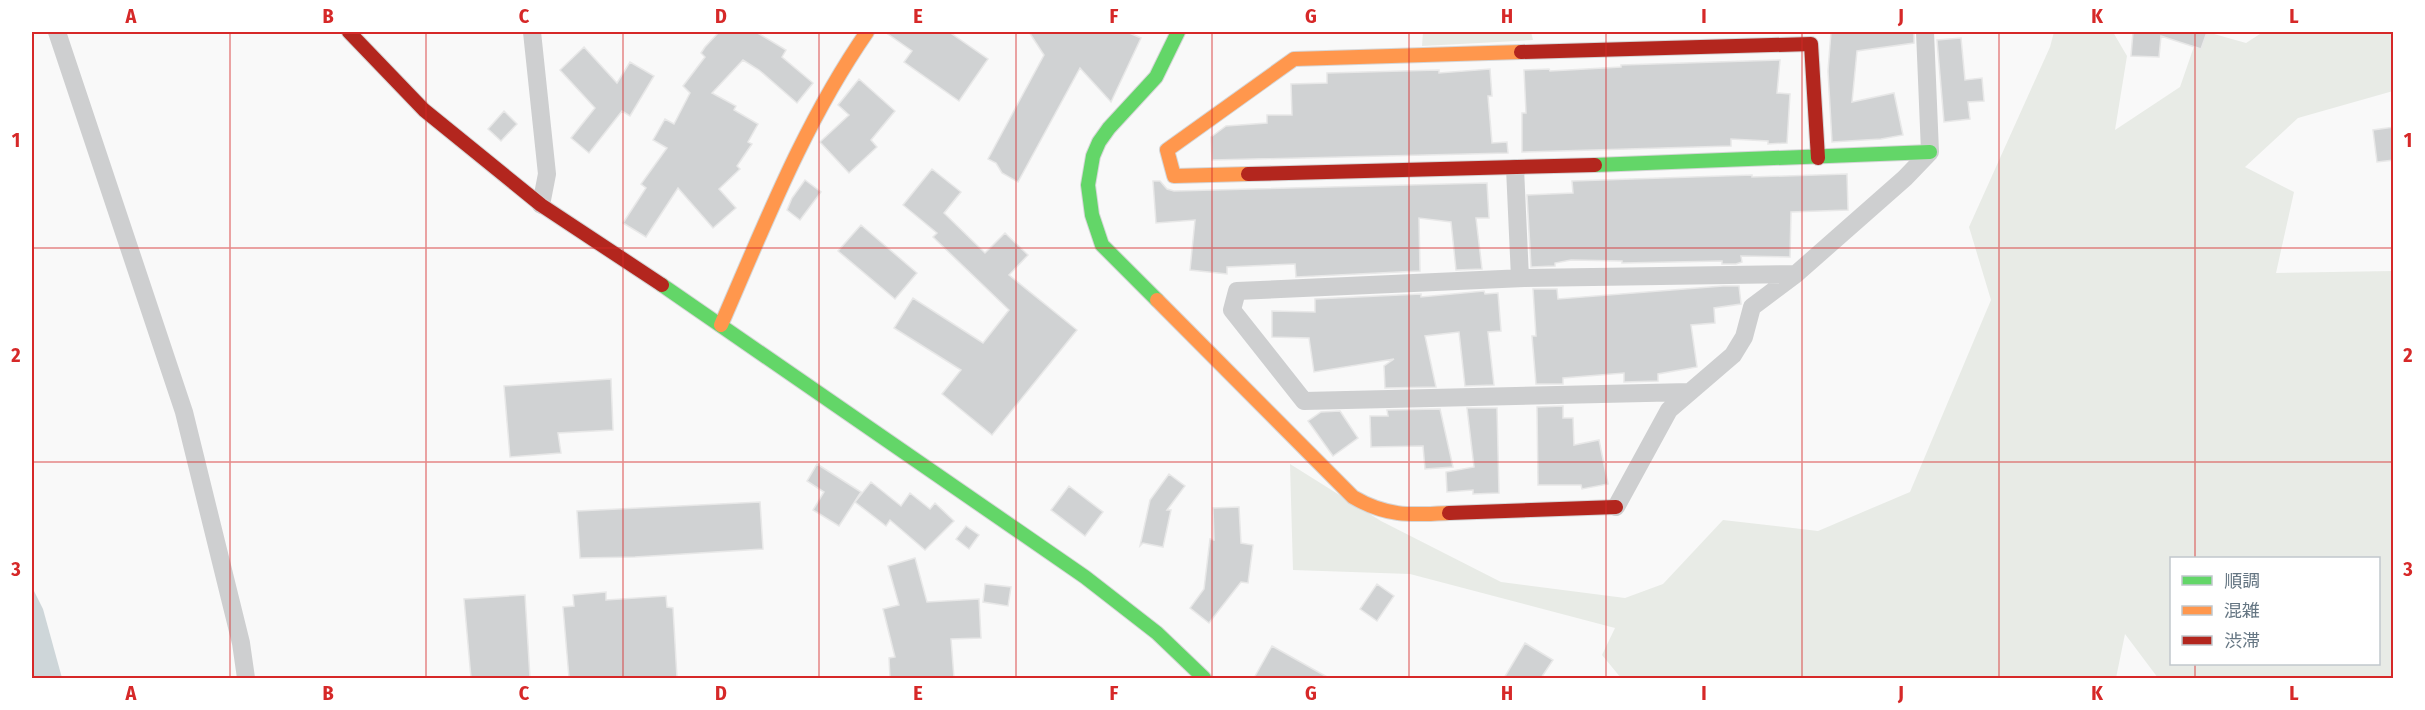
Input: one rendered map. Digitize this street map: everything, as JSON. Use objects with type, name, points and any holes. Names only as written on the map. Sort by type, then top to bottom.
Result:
[{"type":"street","points":[[57,32],[184,412],[241,643],[246,678]]},
{"type":"street","points":[[349,32],[424,110],[541,205],[721,325],[1085,577],[1157,633],[1203,678]]},
{"type":"street","points":[[532,32],[548,174],[541,205]]},
{"type":"street","points":[[721,325],[811,121],[854,48],[867,32]]},
{"type":"street","points":[[1178,32],[1170,54],[1155,78],[1107,130],[1091,164],[1086,183],[1088,203],[1102,245],[1353,497],[1385,513],[1402,515],[1616,507],[1669,410],[1733,355],[1744,337],[1752,307],[1796,274],[1905,178],[1930,152],[1925,32]]},
{"type":"street","points":[[1818,158],[1811,44],[1294,59],[1167,150],[1174,176],[1515,168],[1818,158],[1930,152]]},
{"type":"street","points":[[1515,168],[1520,278]]},
{"type":"street","points":[[1690,392],[1304,401],[1232,310],[1237,291],[1520,278],[1796,274]]},
{"type":"shaded area","points":[[1423,32],[1531,32],[1533,40],[1422,46]]},
{"type":"shaded area","points":[[2054,32],[2113,32],[2127,56],[2115,130],[2180,87],[2199,32],[2207,32],[2246,43],[2263,32],[2393,32],[2393,91],[2298,118],[2245,167],[2294,192],[2276,273],[2393,271],[2393,678],[2158,678],[2125,634],[2116,678],[1621,678],[1602,655],[1615,628],[1410,574],[1293,570],[1290,464],[1381,521],[1501,582],[1625,598],[1663,584],[1723,520],[1818,531],[1910,492],[1991,300],[1969,227],[2050,47]]},
{"type":"shaded area","points":[[32,587],[43,609],[62,678],[32,678]]},
{"type":"building","points":[[719,32],[756,32],[786,50],[782,57],[813,83],[797,103],[759,70],[743,60],[712,93],[736,106],[734,110],[758,124],[748,142],[752,144],[737,166],[740,169],[719,189],[736,208],[713,228],[678,188],[646,237],[623,223],[646,188],[641,184],[667,148],[653,140],[665,119],[674,124],[690,93],[683,86],[705,57],[701,53],[705,47]]},
{"type":"building","points":[[885,32],[949,32],[988,59],[959,101],[904,62],[912,51]]},
{"type":"building","points":[[1029,32],[1127,32],[1141,38],[1111,102],[1080,68],[1018,182],[1002,173],[996,163],[988,159],[1044,55]]},
{"type":"building","points":[[1831,32],[1914,32],[1914,43],[1857,51],[1852,102],[1894,93],[1903,135],[1881,139],[1832,142],[1828,71]]},
{"type":"building","points":[[2133,32],[2207,32],[2201,49],[2161,36],[2159,57],[2131,56]]},
{"type":"building","points":[[1961,38],[1965,80],[1982,78],[1984,101],[1968,102],[1970,119],[1944,122],[1937,40]]},
{"type":"building","points":[[584,47],[617,83],[630,62],[654,76],[630,116],[622,111],[589,153],[571,138],[595,108],[560,70]]},
{"type":"building","points":[[1780,60],[1777,93],[1790,94],[1787,143],[1768,144],[1768,141],[1731,139],[1731,146],[1522,152],[1522,113],[1526,113],[1524,70],[1549,69],[1550,71],[1621,67],[1621,65]]},
{"type":"building","points":[[1490,69],[1492,96],[1488,96],[1492,143],[1507,142],[1508,153],[1212,160],[1211,137],[1226,126],[1267,123],[1267,115],[1292,115],[1291,84],[1327,83],[1327,73],[1439,70],[1439,73]]},
{"type":"building","points":[[859,79],[895,111],[871,140],[877,147],[849,173],[820,142],[849,115],[838,105]]},
{"type":"building","points":[[504,111],[517,124],[501,141],[488,129]]},
{"type":"building","points":[[2394,127],[2394,160],[2377,162],[2373,130]]},
{"type":"building","points":[[932,169],[961,192],[944,213],[985,253],[1005,233],[1028,255],[1009,275],[1077,330],[992,435],[942,394],[961,370],[894,328],[913,298],[983,343],[1009,310],[933,237],[937,233],[903,205]]},
{"type":"building","points":[[1847,174],[1848,210],[1791,212],[1790,257],[1741,256],[1742,262],[1736,264],[1722,264],[1722,261],[1622,263],[1622,261],[1571,260],[1555,263],[1555,266],[1531,267],[1527,195],[1573,193],[1572,181]]},
{"type":"building","points":[[805,180],[821,192],[800,220],[787,210],[792,198]]},
{"type":"building","points":[[1153,181],[1160,181],[1167,189],[1174,191],[1487,183],[1489,218],[1476,218],[1482,269],[1456,270],[1451,222],[1419,218],[1420,271],[1296,277],[1295,264],[1227,267],[1227,274],[1190,270],[1195,220],[1156,223]]},
{"type":"building","points":[[861,225],[917,273],[895,299],[838,251]]},
{"type":"building","points":[[1739,286],[1741,304],[1714,308],[1715,323],[1691,325],[1697,367],[1658,374],[1658,381],[1624,382],[1624,373],[1563,378],[1563,384],[1536,384],[1532,336],[1536,336],[1533,289],[1557,289],[1558,299]]},
{"type":"building","points":[[1484,291],[1485,294],[1498,293],[1501,331],[1488,332],[1494,385],[1465,386],[1459,332],[1425,336],[1436,387],[1385,388],[1384,366],[1394,359],[1314,372],[1309,338],[1272,337],[1272,311],[1315,312],[1315,299],[1421,294],[1421,297]]},
{"type":"building","points":[[611,379],[613,430],[558,433],[561,453],[510,457],[504,386]]},
{"type":"building","points":[[1563,406],[1563,418],[1573,418],[1574,445],[1599,440],[1608,484],[1582,489],[1581,485],[1538,485],[1537,407]]},
{"type":"building","points":[[1467,408],[1497,408],[1499,493],[1473,494],[1473,490],[1447,492],[1446,472],[1474,467]]},
{"type":"building","points":[[1440,409],[1453,467],[1425,469],[1423,446],[1371,447],[1370,416],[1388,416],[1387,410]]},
{"type":"building","points":[[1340,411],[1358,438],[1333,456],[1308,421],[1321,412]]},
{"type":"building","points":[[817,464],[861,492],[839,526],[813,510],[824,492],[807,481]]},
{"type":"building","points":[[1169,474],[1185,486],[1167,510],[1171,510],[1163,547],[1143,543],[1140,546],[1150,500]]},
{"type":"building","points":[[871,482],[901,506],[910,493],[930,509],[935,503],[954,521],[925,550],[890,520],[886,526],[855,502]]},
{"type":"building","points":[[1069,486],[1103,512],[1085,536],[1051,510]]},
{"type":"building","points":[[760,502],[763,549],[580,558],[577,511]]},
{"type":"building","points":[[1239,507],[1241,543],[1253,545],[1248,583],[1241,582],[1209,623],[1190,608],[1204,589],[1210,539],[1214,540],[1213,508]]},
{"type":"building","points":[[966,526],[979,535],[969,549],[956,539]]},
{"type":"building","points":[[915,558],[927,602],[979,599],[981,638],[951,639],[954,678],[890,678],[889,658],[895,657],[883,609],[899,605],[888,566]]},
{"type":"building","points":[[985,584],[1011,587],[1008,606],[983,602]]},
{"type":"building","points":[[1377,584],[1394,596],[1377,621],[1360,609]]},
{"type":"building","points":[[606,592],[606,600],[666,596],[667,607],[673,608],[677,678],[569,678],[563,607],[574,606],[573,595]]},
{"type":"building","points":[[525,595],[530,678],[471,678],[464,599]]},
{"type":"building","points":[[1525,643],[1553,660],[1541,678],[1504,678]]},
{"type":"building","points":[[1272,646],[1329,678],[1254,678]]},
{"type":"traffic: fast","points":[[1157,300],[1102,245],[1092,215],[1088,185],[1093,156],[1099,142],[1156,77],[1178,32]]},
{"type":"traffic: fast","points":[[1595,165],[1930,152]]},
{"type":"traffic: fast","points":[[662,285],[1085,577],[1157,633],[1204,678]]},
{"type":"traffic: slow","points":[[721,325],[805,138],[844,67],[867,32]]},
{"type":"traffic: slow","points":[[1248,174],[1174,176],[1167,150],[1294,59],[1521,52]]},
{"type":"traffic: slow","points":[[1157,300],[1353,497],[1365,504],[1388,511],[1423,514],[1449,513]]},
{"type":"traffic: jam","points":[[349,32],[424,110],[541,205],[662,285]]},
{"type":"traffic: jam","points":[[1521,52],[1811,44],[1818,158]]},
{"type":"traffic: jam","points":[[1248,174],[1595,165]]},
{"type":"traffic: jam","points":[[1449,513],[1616,507]]}]
